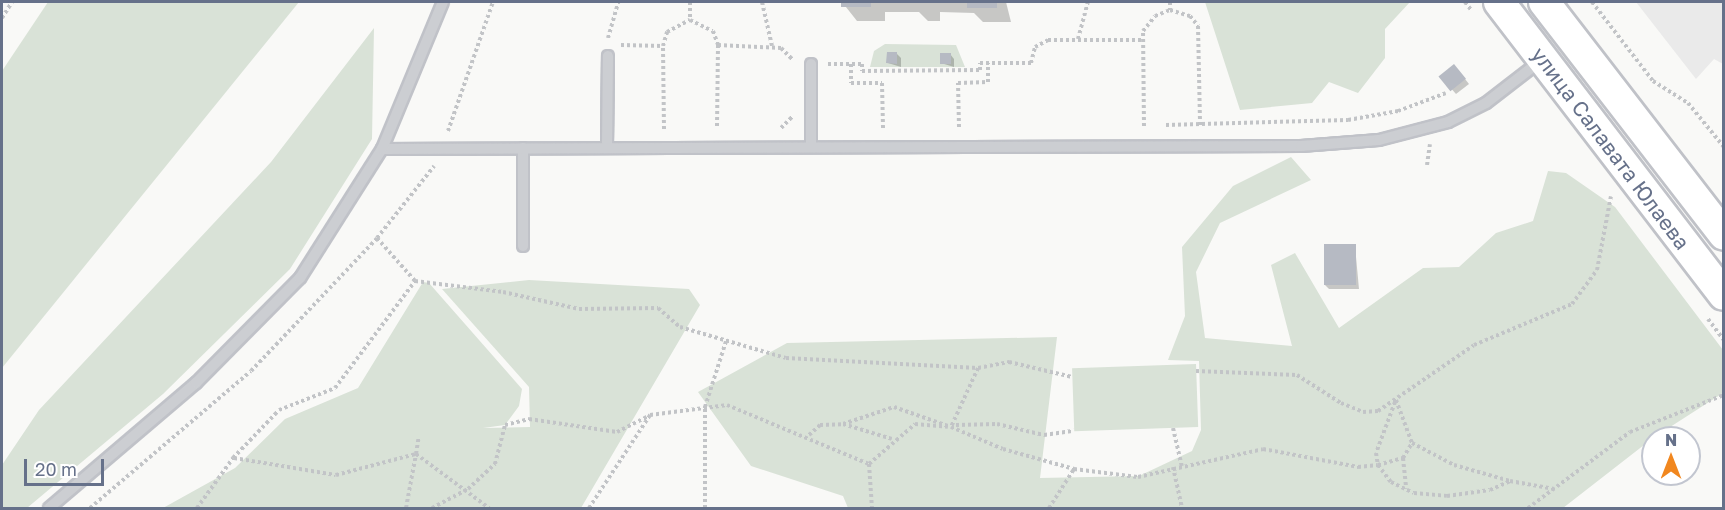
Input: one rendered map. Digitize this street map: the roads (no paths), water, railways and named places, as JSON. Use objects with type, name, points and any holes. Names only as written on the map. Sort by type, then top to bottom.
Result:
[{"type":"main road","name":"улица Салавата Юлаева","points":[[1499,2],[1724,295]]},
{"type":"main road","name":"улица Салавата Юлаева","points":[[1544,2],[1724,235]]},
{"type":"lane","points":[[49,508],[196,383],[300,278],[382,149],[443,2]]},
{"type":"lane","points":[[607,148],[608,56]]},
{"type":"lane","points":[[382,149],[1301,146],[1379,140],[1448,122],[1486,103],[1543,59]]},
{"type":"lane","points":[[811,64],[811,147]]},
{"type":"lane","points":[[523,148],[523,246]]}]
